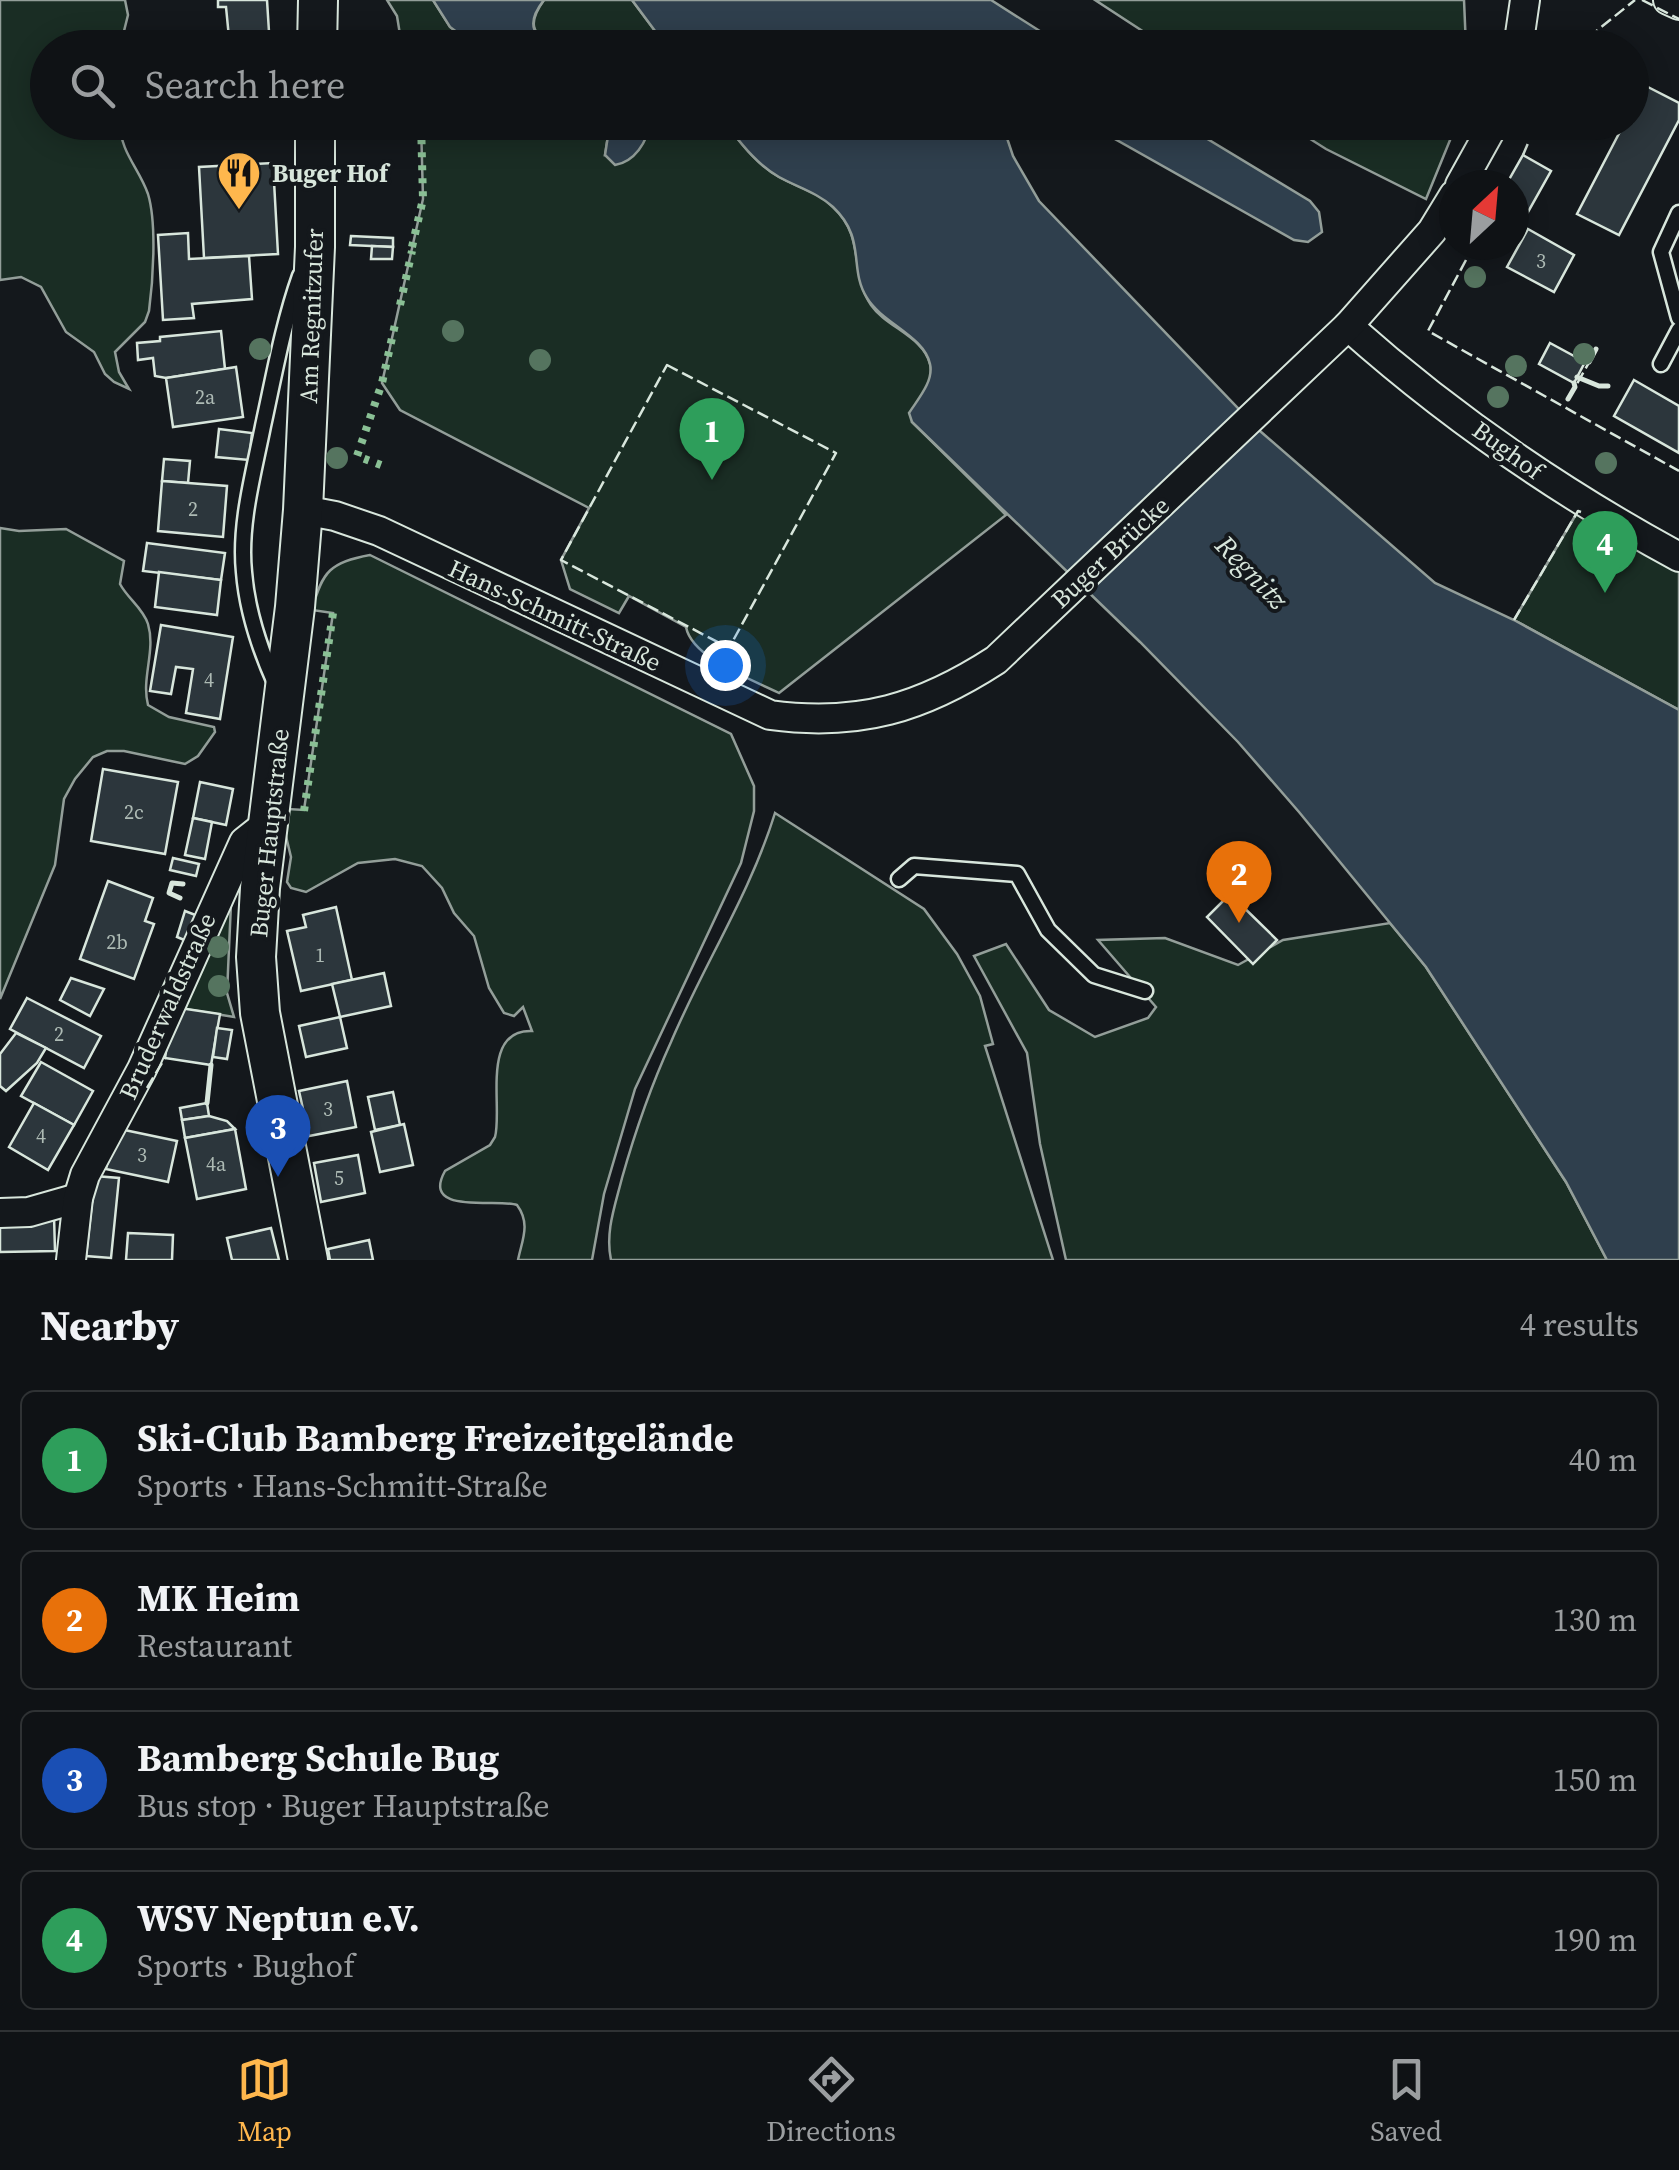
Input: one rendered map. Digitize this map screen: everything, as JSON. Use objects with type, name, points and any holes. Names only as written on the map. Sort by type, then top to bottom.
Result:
[{"type":"street","points":[[317,30],[318,0]]},
{"type":"street","points":[[1668,0],[1679,6]]},
{"type":"street","points":[[1523,30],[1530,4]]},
{"type":"street","name":"Am Regnitzufer","points":[[303,510],[315,140]]},
{"type":"street","points":[[1468,170],[1485,140]]},
{"type":"street","points":[[1348,326],[1439,220]]},
{"type":"street","name":"Buger Brücke","points":[[924,699],[960,684],[996,660],[1348,326]]},
{"type":"street","name":"Bughof","points":[[1348,326],[1504,450],[1586,505],[1679,557]]},
{"type":"street","name":"Hans-Schmitt-Straße","points":[[303,510],[379,531],[770,715],[840,719],[891,712],[924,699]]},
{"type":"street","name":"Buger Hauptstraße","points":[[303,510],[256,957],[260,1013],[308,1260]]},
{"type":"street","name":"Bruderwaldstraße","points":[[71,1260],[78,1198],[100,1143],[142,1068],[244,842],[268,823]]},
{"type":"street","points":[[0,1213],[29,1212],[78,1198]]},
{"type":"lane","points":[[1679,213],[1661,252],[1679,318]]},
{"type":"lane","name":"Buger Hauptstraße","points":[[283,702],[255,639],[243,569],[247,514],[285,329],[314,237]]},
{"type":"lane","points":[[1661,364],[1679,330]]},
{"type":"lane","points":[[900,880],[914,866],[1017,874],[1048,930],[1094,975],[1145,991]]},
{"type":"green space","points":[[0,0],[125,0],[128,15],[124,30],[30,30],[30,140],[123,140],[148,194],[153,236],[149,311],[145,322],[115,352],[119,372],[129,389],[105,374],[94,352],[66,332],[41,287],[21,277],[0,280]]},
{"type":"green space","points":[[387,0],[433,0],[454,30],[399,30],[397,16]]},
{"type":"green space","points":[[544,0],[632,0],[654,30],[535,30],[535,15]]},
{"type":"green space","points":[[1095,0],[1464,0],[1465,30],[1141,30]]},
{"type":"green space","points":[[421,140],[607,140],[605,155],[638,150],[644,140],[739,140],[763,166],[821,197],[843,219],[850,230],[860,280],[871,305],[920,346],[930,364],[928,386],[912,422],[1006,515],[779,693],[711,658],[699,648],[686,627],[629,596],[619,613],[570,589],[561,560],[589,508],[400,410],[382,383],[423,199]]},
{"type":"green space","points":[[1312,140],[1450,140],[1426,199]]},
{"type":"green space","points":[[1578,511],[1679,566],[1679,710],[1514,620]]},
{"type":"green space","points":[[0,528],[66,529],[124,561],[120,584],[143,613],[150,634],[148,705],[169,717],[214,727],[215,732],[198,756],[185,764],[107,751],[93,757],[75,779],[64,799],[55,865],[0,999]]},
{"type":"green space","points":[[370,555],[731,734],[754,786],[754,811],[741,863],[635,1089],[604,1194],[592,1260],[518,1260],[525,1225],[517,1205],[465,1202],[443,1194],[440,1185],[445,1171],[490,1145],[495,1137],[500,1056],[505,1043],[516,1034],[532,1031],[523,1007],[514,1016],[504,1013],[489,988],[474,936],[454,913],[442,888],[422,866],[395,859],[358,863],[306,892],[291,888],[287,882],[291,857],[284,828],[288,809],[304,810],[333,613],[312,610],[330,570]]},
{"type":"green space","points":[[775,813],[924,909],[957,954],[980,996],[993,1044],[985,1046],[1053,1260],[611,1260],[612,1219],[644,1109],[684,1013],[753,872]]},
{"type":"green space","points":[[232,881],[227,993],[234,1017],[173,1007]]},
{"type":"green space","points":[[1390,923],[1426,967],[1566,1182],[1607,1260],[1066,1260],[1040,1144],[1027,1053],[974,956],[1006,944],[1049,1010],[1095,1037],[1148,1018],[1156,1007],[1098,940],[1165,938],[1238,965],[1283,940]]},
{"type":"water","points":[[433,0],[544,0],[535,16],[534,30],[450,27]]},
{"type":"water","points":[[632,0],[991,0],[1038,30],[654,30]]},
{"type":"water","points":[[607,140],[644,140],[628,160],[615,165],[605,155]]},
{"type":"water","name":"Regnitz","points":[[739,140],[1008,140],[1039,201],[1260,431],[1435,583],[1514,620],[1679,710],[1679,1260],[1607,1260],[1566,1182],[1426,967],[1238,742],[912,422],[909,413],[931,370],[926,354],[867,298],[858,276],[850,230],[833,207],[779,177]]},
{"type":"water","points":[[1117,140],[1209,140],[1310,201],[1319,212],[1322,232],[1308,242],[1294,240]]},
{"type":"building","points":[[218,0],[267,0],[269,30],[228,30],[226,7],[218,7]]},
{"type":"building","points":[[1649,88],[1679,103],[1679,120],[1619,235],[1577,214],[1616,140],[1649,140]]},
{"type":"building","points":[[1523,155],[1551,171],[1529,210],[1529,170],[1514,170]]},
{"type":"building","name":"Buger Hof","points":[[273,163],[278,254],[204,258],[199,167]]},
{"type":"building","points":[[1529,230],[1574,255],[1554,292],[1507,267],[1511,260],[1529,260]]},
{"type":"building","points":[[188,233],[189,259],[249,256],[252,299],[192,304],[194,318],[163,320],[158,235]]},
{"type":"building","points":[[351,236],[393,238],[393,247],[350,245]]},
{"type":"building","points":[[372,246],[393,247],[392,259],[371,259]]},
{"type":"building","points":[[221,331],[225,369],[166,378],[155,376],[153,358],[138,360],[137,343]]},
{"type":"building","points":[[1550,343],[1585,362],[1574,383],[1539,364]]},
{"type":"building","points":[[236,367],[243,417],[173,427],[166,378]]},
{"type":"building","points":[[1634,380],[1679,406],[1679,453],[1614,416]]},
{"type":"building","points":[[219,429],[252,433],[249,460],[216,457]]},
{"type":"building","points":[[164,459],[190,461],[188,483],[162,481]]},
{"type":"building","points":[[162,481],[227,486],[223,537],[158,531]]},
{"type":"building","points":[[147,543],[225,553],[221,580],[143,571]]},
{"type":"building","points":[[159,572],[221,580],[217,615],[155,607]]},
{"type":"building","points":[[161,625],[233,637],[220,719],[186,713],[193,669],[176,667],[171,694],[150,691]]},
{"type":"building","points":[[103,769],[178,782],[165,854],[91,841]]},
{"type":"building","points":[[200,782],[233,789],[226,825],[193,818]]},
{"type":"building","points":[[193,818],[212,822],[205,859],[185,855]]},
{"type":"building","points":[[173,858],[199,864],[196,876],[170,870]]},
{"type":"building","points":[[108,881],[153,898],[145,921],[154,924],[134,979],[80,959]]},
{"type":"building","points":[[1230,894],[1277,940],[1253,964],[1207,917]]},
{"type":"building","points":[[336,907],[352,980],[301,991],[287,931],[306,927],[303,915]]},
{"type":"building","points":[[185,911],[198,916],[189,942],[177,937]]},
{"type":"building","points":[[384,973],[391,1006],[340,1017],[332,984]]},
{"type":"building","points":[[71,978],[104,989],[90,1016],[60,1000]]},
{"type":"building","points":[[27,998],[101,1036],[84,1068],[10,1029]]},
{"type":"building","points":[[173,1007],[220,1014],[211,1065],[165,1058]]},
{"type":"building","points":[[340,1017],[347,1048],[306,1057],[299,1026]]},
{"type":"building","points":[[217,1028],[232,1030],[227,1059],[213,1057]]},
{"type":"building","points":[[16,1033],[46,1048],[37,1063],[6,1091],[0,1086],[0,1054]]},
{"type":"building","points":[[41,1062],[93,1091],[74,1125],[21,1096]]},
{"type":"building","points":[[347,1081],[356,1127],[309,1136],[299,1091]]},
{"type":"building","points":[[393,1092],[400,1125],[375,1130],[368,1097]]},
{"type":"building","points":[[34,1103],[74,1125],[48,1170],[9,1147]]},
{"type":"building","points":[[207,1103],[209,1116],[182,1120],[180,1108]]},
{"type":"building","points":[[209,1116],[227,1121],[235,1129],[185,1138],[182,1120]]},
{"type":"building","points":[[404,1124],[413,1165],[380,1172],[371,1132]]},
{"type":"building","points":[[115,1128],[177,1141],[168,1182],[106,1169]]},
{"type":"building","points":[[235,1129],[246,1189],[197,1199],[185,1138]]},
{"type":"building","points":[[358,1155],[365,1193],[321,1202],[314,1163]]},
{"type":"building","points":[[95,1176],[119,1178],[111,1258],[86,1256]]},
{"type":"building","points":[[54,1216],[55,1251],[0,1252],[0,1217]]},
{"type":"building","points":[[271,1228],[279,1260],[232,1260],[227,1238]]},
{"type":"building","points":[[128,1233],[173,1235],[172,1260],[126,1260]]},
{"type":"building","points":[[369,1240],[373,1260],[330,1260],[328,1249]]},
{"type":"hedge","points":[[412,247],[423,199],[421,140]]},
{"type":"hedge","points":[[400,305],[412,251]]},
{"type":"hedge","points":[[381,465],[357,456],[382,383],[396,320]]},
{"type":"hedge","points":[[304,811],[333,613]]},
{"type":"fence","points":[[1598,30],[1635,0]]},
{"type":"fence","points":[[1642,0],[1679,19]]},
{"type":"fence","points":[[1523,155],[1529,140]]},
{"type":"fence","points":[[1466,260],[1428,331],[1679,471]]},
{"type":"fence","points":[[1569,398],[1596,350]]},
{"type":"fence","points":[[667,365],[836,453],[729,648],[561,560],[667,365]]},
{"type":"fence","points":[[1514,620],[1578,511],[1581,512]]},
{"type":"fence","points":[[147,1088],[165,1058]]},
{"type":"wall","points":[[1585,362],[1589,362],[1596,349]]},
{"type":"wall","points":[[1577,377],[1608,386]]},
{"type":"wall","points":[[1568,399],[1574,383]]},
{"type":"wall","points":[[180,898],[169,893],[172,883],[183,884]]},
{"type":"wall","points":[[207,1103],[211,1065]]},
{"type":"place","name":"Buger Hof","points":[[239,211]]},
{"type":"place","name":"Ski-Club Bamberg Freizeitgelände","points":[[712,480]]},
{"type":"place","name":"WSV Neptun e.V.","points":[[1605,593]]},
{"type":"place","name":"MK Heim","points":[[1239,923]]},
{"type":"place","name":"Bamberg Schule Bug","points":[[278,1177]]}]
